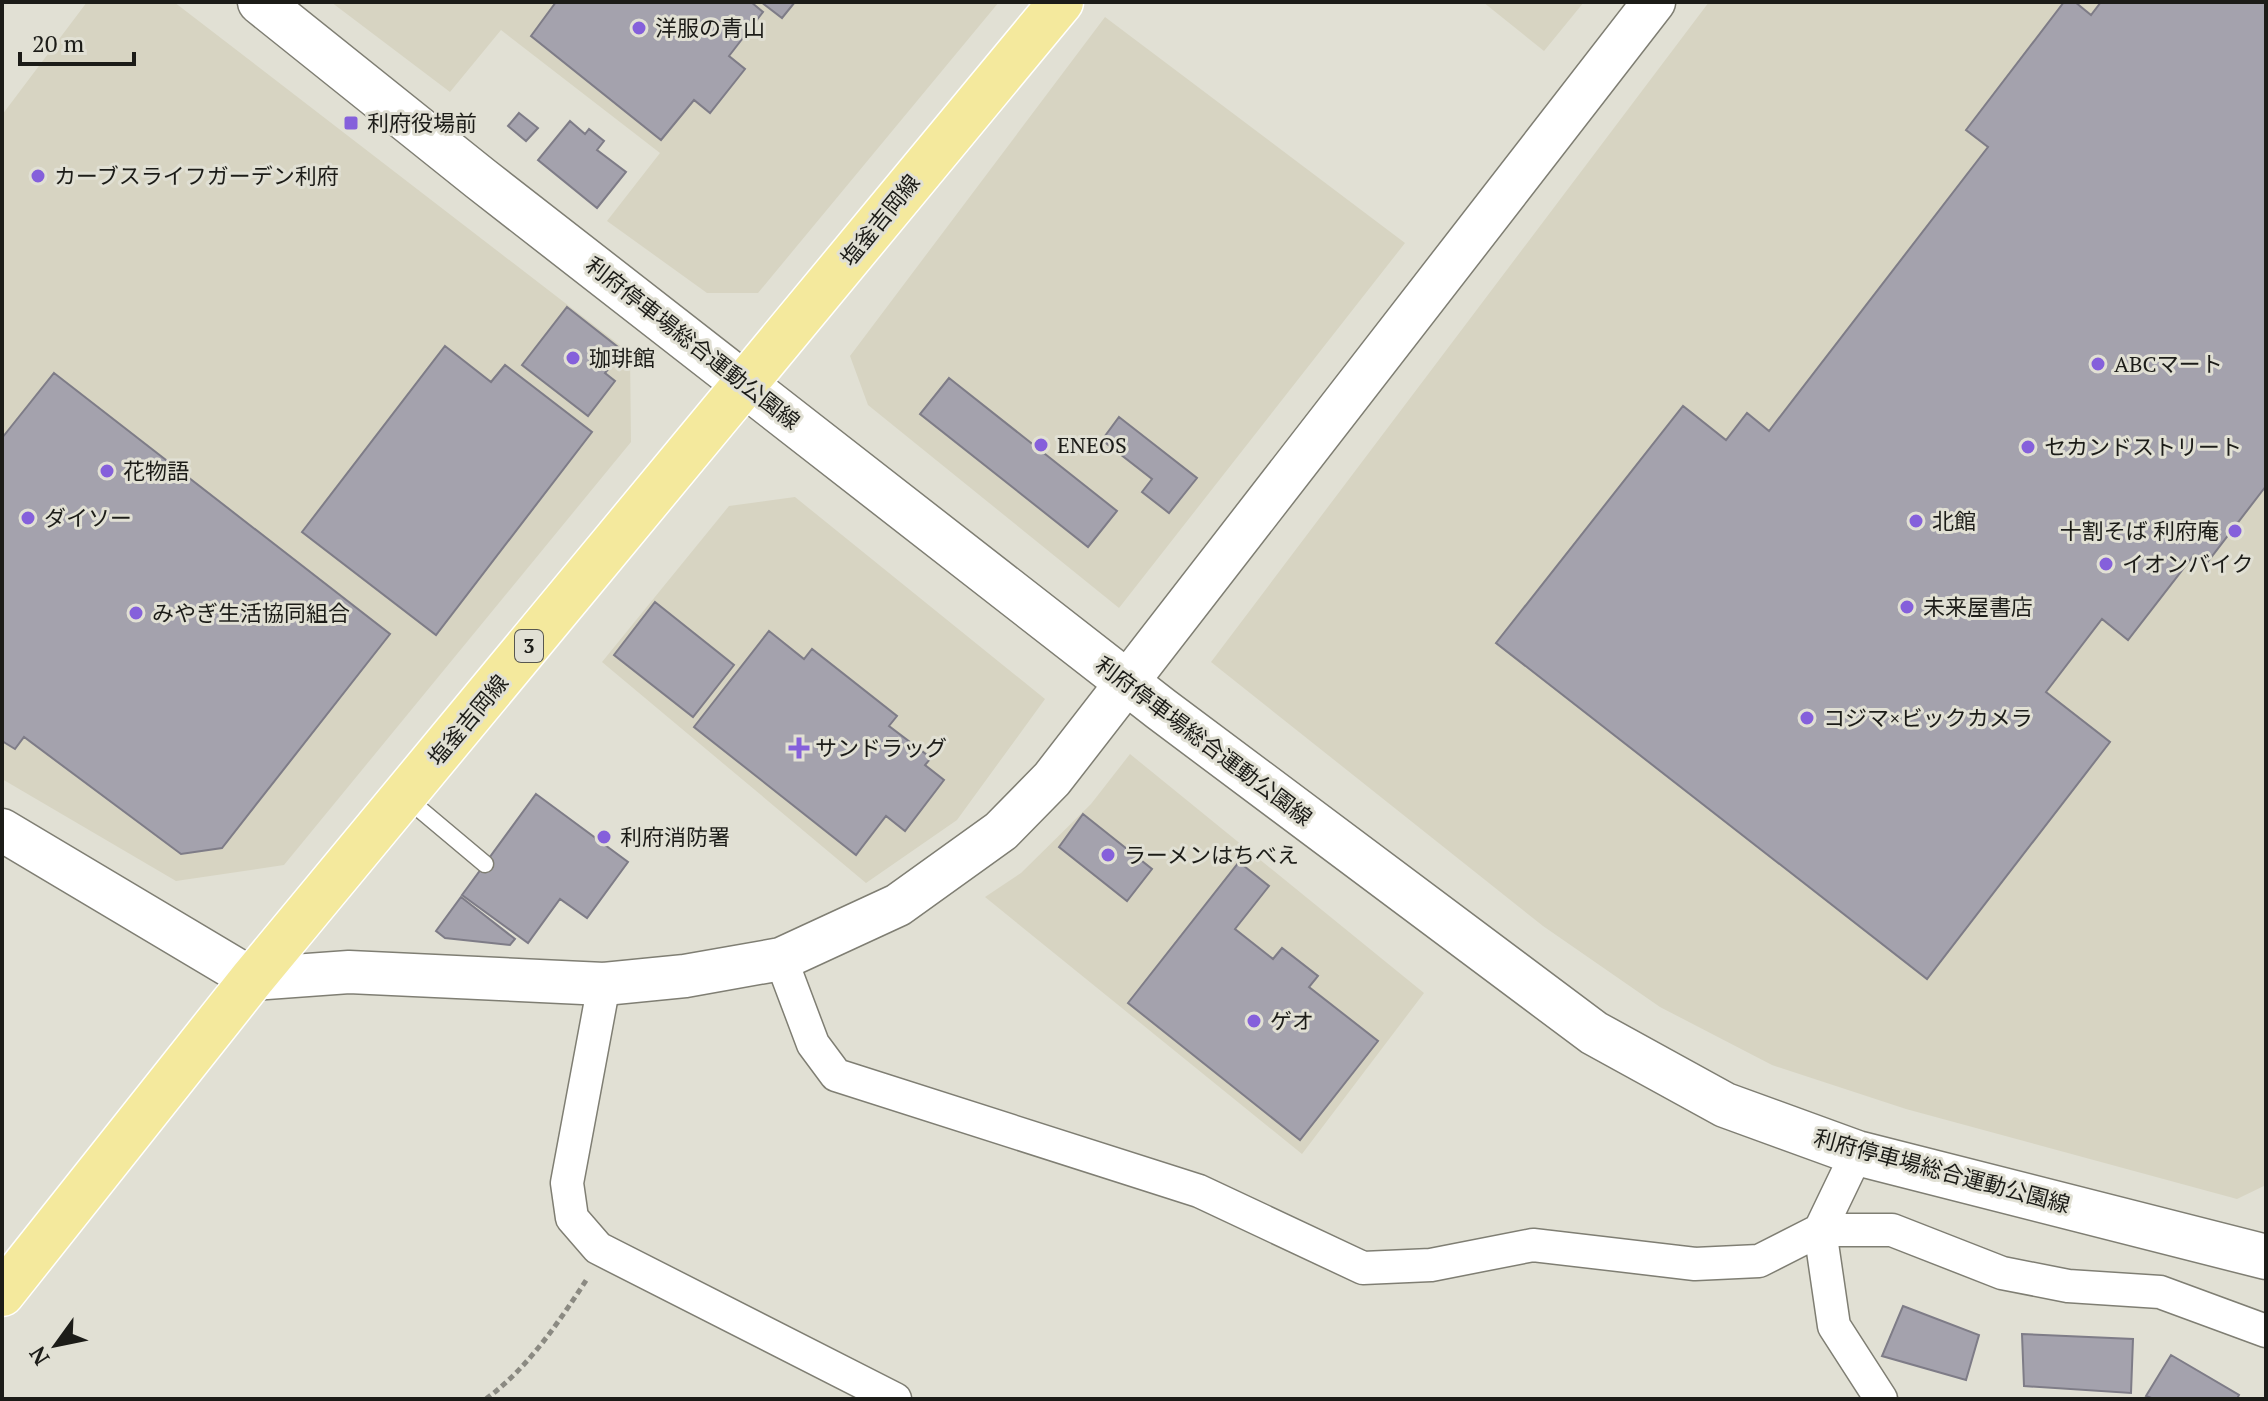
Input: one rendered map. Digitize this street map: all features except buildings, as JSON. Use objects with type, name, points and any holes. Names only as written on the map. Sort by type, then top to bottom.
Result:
[{"type":"main road","name":"利府停車場総合運動公園線","points":[[260,2],[1129,684],[1594,1033],[1725,1105],[1857,1153],[2266,1257]]},
{"type":"main road","name":"塩釜吉岡線","points":[[2,1294],[252,979],[1061,2]]},
{"type":"street","points":[[2,830],[252,979],[349,972],[604,984],[685,976],[781,959],[898,905],[952,870],[1001,831],[1052,779],[1129,684],[1654,2]]},
{"type":"street","points":[[781,959],[813,1044],[836,1075],[1199,1191],[1363,1268],[1431,1265],[1533,1245],[1695,1264],[1759,1261],[1820,1230],[1892,1230],[2002,1273],[2068,1286],[2160,1292],[2266,1331]]},
{"type":"street","points":[[604,984],[567,1183],[572,1218],[605,1251],[895,1399]]},
{"type":"street","points":[[1857,1153],[1820,1230],[1834,1326],[1881,1399]]},
{"type":"lane","points":[[404,796],[485,864]]},
{"type":"path","points":[[486,1399],[506,1384],[549,1337],[605,1251]]},
{"type":"shaded area","points":[[87,2],[174,2],[630,353],[631,442],[284,865],[176,881],[2,779],[2,115]]},
{"type":"shaded area","points":[[331,2],[999,2],[758,293],[707,293],[607,221],[660,153],[501,30],[450,92]]},
{"type":"shaded area","points":[[1483,2],[1584,2],[1544,51]]},
{"type":"shaded area","points":[[1709,2],[2266,2],[2266,1185],[2237,1199],[1906,1109],[1772,1065],[1660,1007],[1543,926],[1211,662]]},
{"type":"shaded area","points":[[1105,17],[1405,243],[1119,608],[868,405],[850,356]]},
{"type":"shaded area","points":[[795,497],[1045,699],[957,820],[866,883],[602,662],[729,506]]},
{"type":"shaded area","points":[[1130,754],[1424,993],[1302,1154],[985,897],[1021,873],[1091,804]]},
{"type":"place","name":"洋服の青山","points":[[639,28]]},
{"type":"place","name":"利府役場前","points":[[351,123]]},
{"type":"place","name":"カーブスライフガーデン利府","points":[[38,176]]},
{"type":"place","name":"珈琲館","points":[[573,358]]},
{"type":"place","name":"ABCマート","points":[[2098,364]]},
{"type":"place","name":"ENEOS","points":[[1041,445]]},
{"type":"place","name":"セカンドストリート","points":[[2028,447]]},
{"type":"place","name":"花物語","points":[[107,471]]},
{"type":"place","name":"ダイソー","points":[[28,518]]},
{"type":"place","name":"北館","points":[[1916,521]]},
{"type":"place","name":"十割そば 利府庵","points":[[2235,531]]},
{"type":"place","name":"イオンバイク","points":[[2106,564]]},
{"type":"place","name":"未来屋書店","points":[[1907,607]]},
{"type":"place","name":"みやぎ生活協同組合","points":[[136,613]]},
{"type":"place","name":"コジマ×ビックカメラ","points":[[1807,718]]},
{"type":"place","name":"サンドラッグ","points":[[799,748]]},
{"type":"place","name":"利府消防署","points":[[604,837]]},
{"type":"place","name":"ラーメンはちべえ","points":[[1108,855]]},
{"type":"place","name":"ゲオ","points":[[1254,1021]]}]
